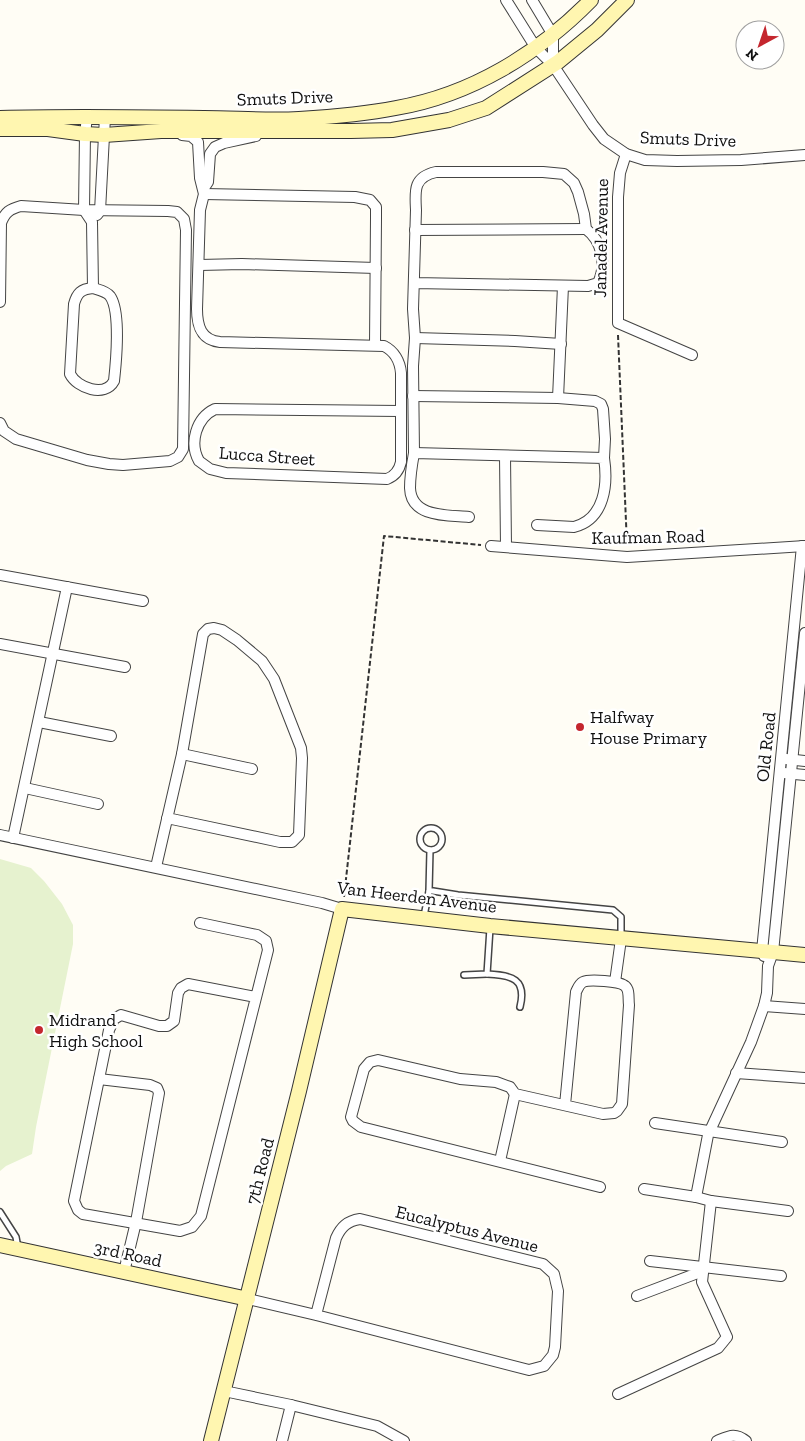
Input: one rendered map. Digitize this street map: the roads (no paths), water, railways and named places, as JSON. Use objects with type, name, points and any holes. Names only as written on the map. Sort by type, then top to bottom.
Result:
[{"type":"main road","points":[[553,36],[591,0]]},
{"type":"main road","name":"Smuts Drive","points":[[0,129],[48,128],[104,135],[161,131],[392,130],[449,120],[486,108],[553,65],[597,30],[627,0]]},
{"type":"main road","name":"Smuts Drive","points":[[0,118],[297,119],[396,108],[443,96],[485,79],[553,36]]},
{"type":"main road","name":"Van Heerden Avenue","points":[[342,909],[490,926],[805,955]]},
{"type":"main road","name":"7th Road","points":[[212,1441],[342,909]]},
{"type":"main road","name":"3rd Road","points":[[0,1245],[248,1299]]},
{"type":"street","points":[[506,0],[536,48],[553,65]]},
{"type":"street","points":[[532,0],[553,36],[553,65]]},
{"type":"street","name":"Smuts Drive","points":[[553,65],[604,139],[626,154],[645,160],[677,161],[740,160],[805,155]]},
{"type":"street","points":[[87,117],[84,210],[92,222],[93,288]]},
{"type":"street","points":[[92,222],[100,211],[104,117]]},
{"type":"street","points":[[286,130],[224,143],[210,154],[208,182],[200,210],[198,324],[203,334],[214,342],[387,347],[399,363],[402,383],[400,411]]},
{"type":"street","points":[[161,131],[190,136],[198,142],[200,178],[204,191]]},
{"type":"street","points":[[199,149],[213,151]]},
{"type":"street","name":"Janadel Avenue","points":[[626,154],[620,173],[618,197],[618,323],[692,355]]},
{"type":"street","points":[[469,517],[428,513],[415,504],[410,493],[414,453],[412,366],[415,338],[413,309],[415,194],[417,183],[430,173],[453,171],[564,174],[574,183],[578,192],[586,229]]},
{"type":"street","points":[[204,191],[355,197],[370,200],[376,207],[375,346]]},
{"type":"street","points":[[0,302],[1,223],[6,212],[12,208],[21,206],[100,211],[168,211],[179,213],[186,222],[183,429],[181,452],[174,460],[170,462],[123,465],[87,460],[16,439],[4,431],[0,423]]},
{"type":"street","points":[[414,283],[588,286],[598,283],[603,261],[599,245],[592,234],[586,229],[415,230]]},
{"type":"street","points":[[200,265],[242,264],[376,268]]},
{"type":"street","points":[[558,398],[563,286]]},
{"type":"street","points":[[93,288],[107,292],[115,306],[117,325],[114,382],[110,388],[105,390],[97,390],[82,385],[74,380],[70,374],[74,304],[81,290],[93,288]]},
{"type":"street","points":[[415,338],[516,340],[561,344]]},
{"type":"street","points":[[413,396],[595,400],[603,407],[605,481],[604,495],[597,511],[580,525],[574,527],[537,525]]},
{"type":"street","name":"Lucca Street","points":[[216,409],[400,411],[400,466],[393,476],[387,479],[226,473],[210,469],[201,464],[197,459],[195,442],[197,426],[206,414],[216,409]]},
{"type":"street","points":[[414,453],[604,458]]},
{"type":"street","points":[[505,456],[506,547]]},
{"type":"street","name":"Kaufman Road","points":[[491,546],[627,557],[803,546]]},
{"type":"street","name":"Old Road","points":[[696,1197],[710,1130],[751,1042],[767,993],[767,951],[786,773],[803,546]]},
{"type":"street","points":[[0,575],[143,601]]},
{"type":"street","points":[[13,838],[67,587]]},
{"type":"street","points":[[156,867],[167,818],[182,754],[203,634],[208,629],[218,628],[243,645],[268,669],[274,679],[299,741],[302,758],[299,835],[292,842],[280,842],[167,818]]},
{"type":"street","name":"Old Road","points":[[787,759],[805,633]]},
{"type":"street","points":[[0,644],[125,666]]},
{"type":"street","points":[[39,722],[111,736]]},
{"type":"street","points":[[182,754],[252,768]]},
{"type":"street","points":[[787,759],[805,761]]},
{"type":"street","points":[[786,773],[805,776]]},
{"type":"street","points":[[25,788],[98,804]]},
{"type":"street","name":"Van Heerden Avenue","points":[[0,835],[322,902],[342,909]]},
{"type":"street","points":[[200,923],[257,935],[266,941],[268,950],[201,1216],[192,1227],[180,1230],[83,1214],[75,1206],[75,1195],[99,1079],[114,1019],[118,1016],[167,1026],[174,1021],[178,992],[183,986],[191,984],[256,997]]},
{"type":"street","points":[[615,982],[621,939]]},
{"type":"street","points":[[565,1105],[576,992],[579,985],[586,981],[615,982],[625,986],[628,996],[622,1104],[618,1111],[614,1113],[603,1114],[516,1094],[510,1087],[496,1082],[460,1079],[378,1060],[370,1062],[364,1069],[352,1112],[353,1121],[362,1127],[600,1187]]},
{"type":"street","points":[[764,1006],[805,1009]]},
{"type":"street","points":[[736,1073],[805,1078]]},
{"type":"street","points":[[99,1079],[150,1085],[155,1086],[158,1090],[159,1099],[136,1222],[124,1272]]},
{"type":"street","points":[[500,1161],[516,1094]]},
{"type":"street","points":[[655,1123],[782,1142]]},
{"type":"street","points":[[644,1189],[711,1201],[788,1211]]},
{"type":"street","points":[[618,1394],[718,1348],[724,1342],[726,1334],[703,1287],[702,1277],[711,1201]]},
{"type":"street","name":"Eucalyptus Avenue","points":[[248,1299],[529,1370],[544,1366],[553,1355],[558,1290],[554,1274],[542,1264],[360,1219],[346,1223],[340,1229],[316,1315]]},
{"type":"street","points":[[650,1261],[703,1270],[781,1276]]},
{"type":"street","points":[[637,1296],[703,1270]]},
{"type":"street","points":[[224,1391],[377,1426],[404,1441]]},
{"type":"street","points":[[282,1441],[290,1405]]},
{"type":"street","points":[[717,1441],[737,1434],[746,1441]]},
{"type":"lane","points":[[431,828],[439,832],[442,840],[438,848],[430,850],[422,846],[420,838],[423,831],[431,828]]},
{"type":"lane","points":[[423,919],[429,891],[430,850]]},
{"type":"lane","points":[[429,891],[458,896],[613,910],[621,917],[621,939]]},
{"type":"lane","points":[[488,974],[490,926]]},
{"type":"lane","points":[[464,975],[488,974],[509,977],[520,984],[523,993],[520,1006]]},
{"type":"lane","points":[[0,1212],[16,1237],[18,1249]]},
{"type":"place","name":"Halfway House Primary","points":[[580,727]]},
{"type":"place","name":"Midrand High School","points":[[39,1030]]}]
